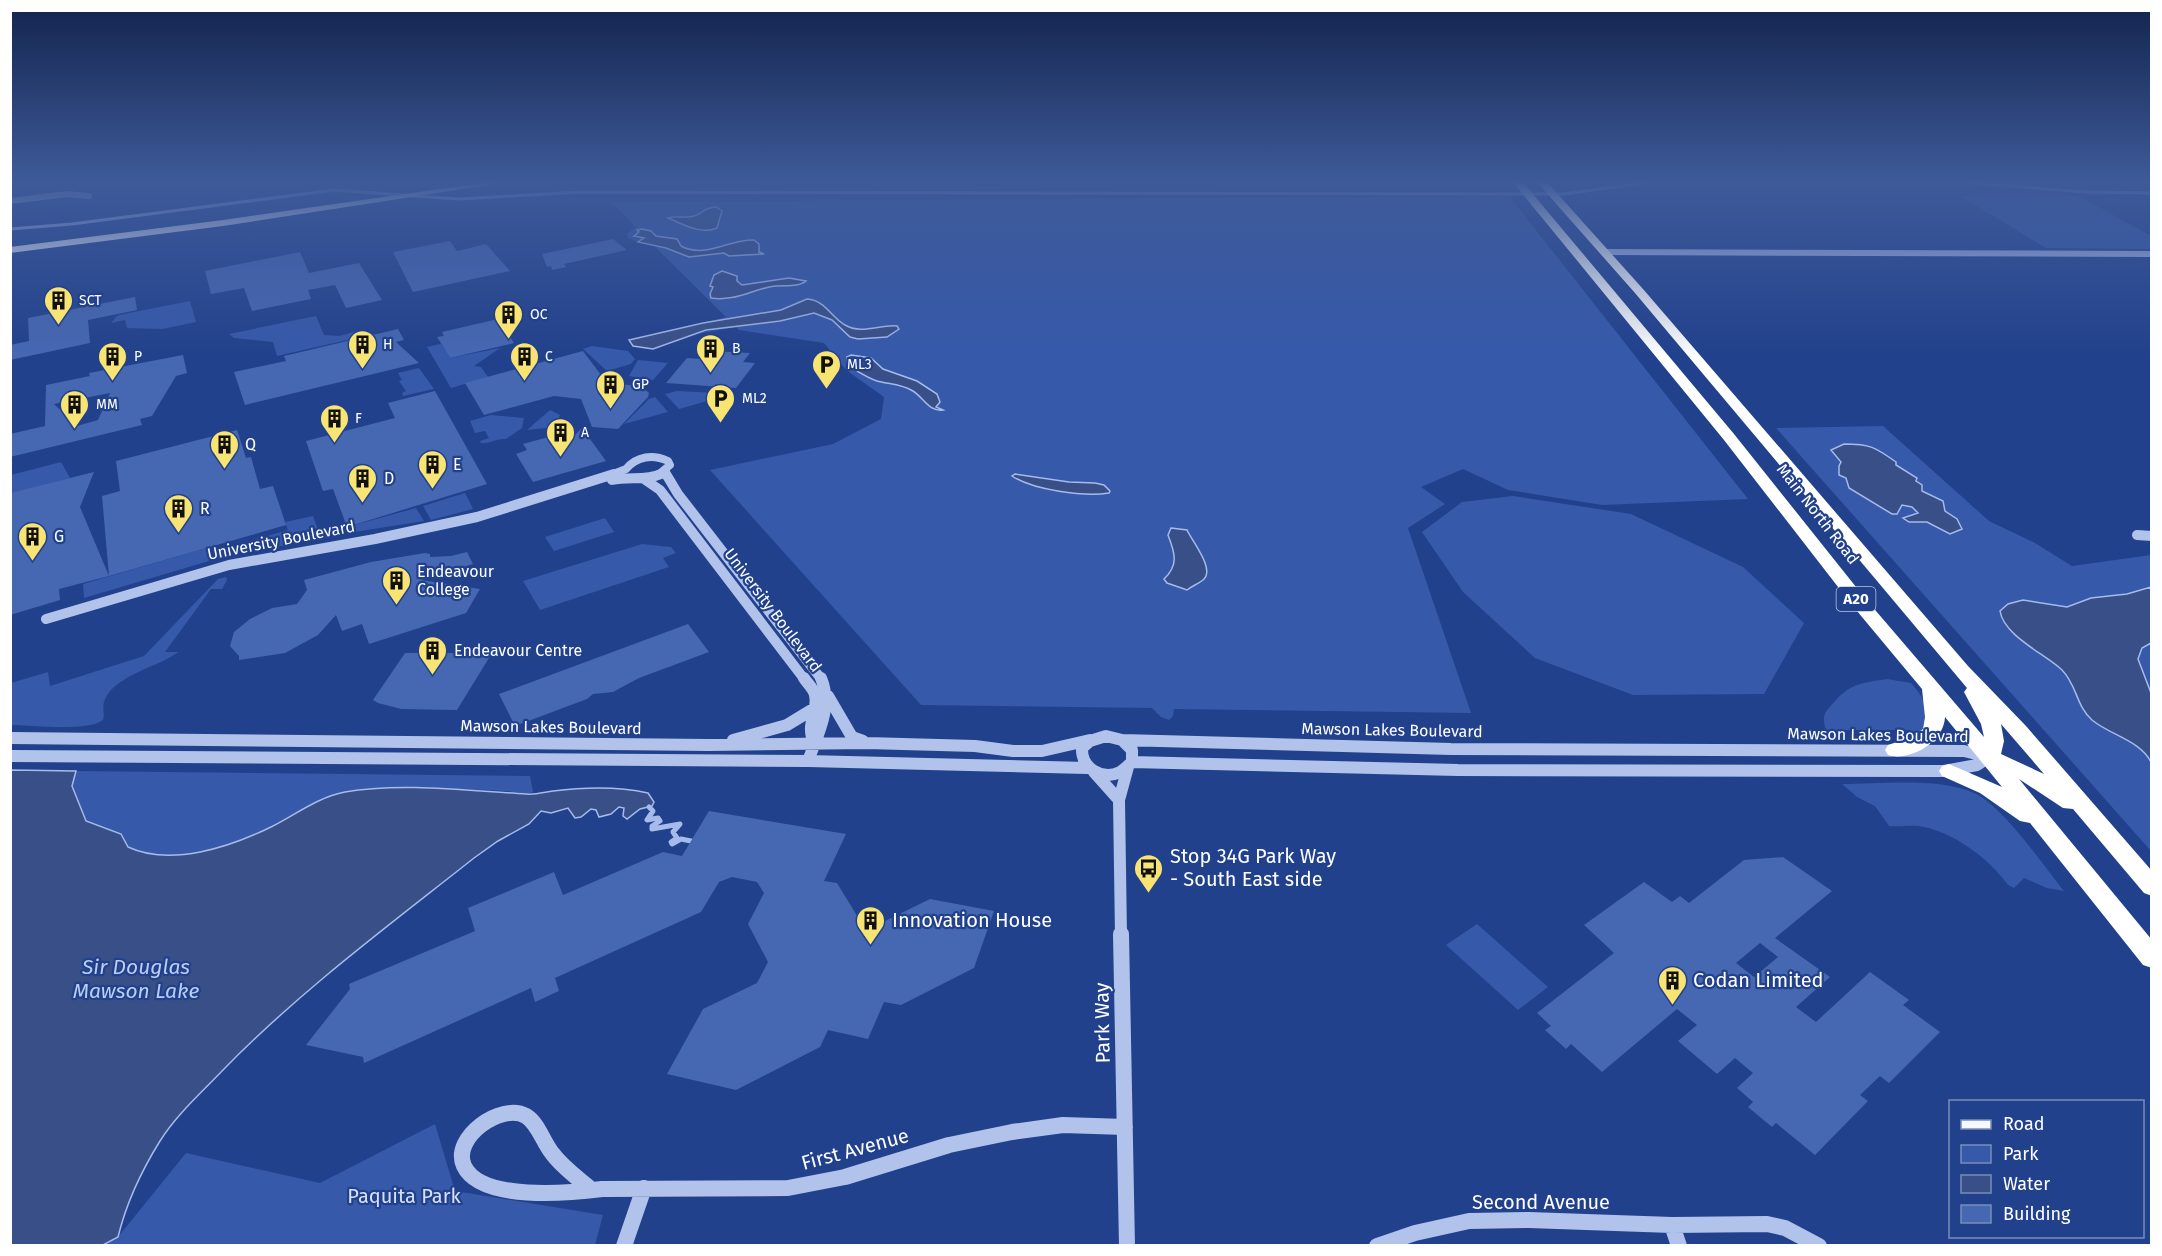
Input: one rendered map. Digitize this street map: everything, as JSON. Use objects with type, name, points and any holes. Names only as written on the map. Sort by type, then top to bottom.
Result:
[{"type":"highway","name":"Main North Road","points":[[1566,240],[1729,437],[1858,601],[1989,757],[2151,958]]},
{"type":"highway","points":[[1573,240],[1589,248],[1604,252]]},
{"type":"highway","name":"Main North Road","points":[[1593,240],[1962,669],[2019,731],[2151,887]]},
{"type":"highway","points":[[1586,264],[1593,254],[1604,252]]},
{"type":"highway","points":[[1962,669],[1994,730],[1994,745],[1989,757],[2017,768],[2048,786],[2097,823]]},
{"type":"highway","points":[[1895,750],[1919,743],[1934,730],[1936,711],[1929,687]]},
{"type":"highway","points":[[1949,771],[1999,795],[2046,829]]},
{"type":"main road","points":[[10,249],[77,240]]},
{"type":"main road","points":[[10,249],[95,240]]},
{"type":"street","points":[[1604,252],[2151,254]]},
{"type":"street","points":[[657,457],[669,462],[666,471],[656,477],[644,479],[628,473],[633,462],[640,459],[657,457]]},
{"type":"street","name":"University Boulevard","points":[[666,471],[666,475],[678,494],[815,666],[828,696],[852,736],[867,743]]},
{"type":"street","name":"University Boulevard","points":[[46,619],[229,566],[435,527],[508,509],[628,473]]},
{"type":"street","name":"University Boulevard","points":[[644,479],[660,490],[815,693],[815,707],[808,731],[814,743]]},
{"type":"street","points":[[2137,535],[2151,536]]},
{"type":"street","points":[[808,761],[820,731],[828,696]]},
{"type":"street","points":[[709,745],[770,732],[792,724],[815,707]]},
{"type":"street","points":[[1091,770],[1113,774],[1130,764],[1132,750],[1122,740],[1106,736],[1090,740],[1081,750],[1080,756],[1091,770],[1119,800]]},
{"type":"street","name":"Mawson Lakes Boulevard","points":[[10,738],[709,745],[867,743],[1042,751],[1090,740]]},
{"type":"street","name":"Mawson Lakes Boulevard","points":[[1122,740],[1451,749],[1960,751],[1989,757]]},
{"type":"street","name":"Mawson Lakes Boulevard","points":[[10,756],[808,761],[1091,770]]},
{"type":"street","name":"Mawson Lakes Boulevard","points":[[1130,764],[1470,770],[1949,771],[1977,765],[1989,757]]},
{"type":"street","name":"Park Way","points":[[1127,1245],[1119,800],[1130,764]]},
{"type":"street","name":"First Avenue","points":[[592,1190],[562,1165],[543,1143],[526,1117],[518,1113],[504,1114],[482,1123],[468,1140],[463,1153],[464,1165],[477,1181],[509,1190],[563,1193],[644,1188],[788,1188],[845,1177],[949,1145],[1012,1132],[1063,1125],[1125,1127]]},
{"type":"street","points":[[624,1245],[644,1188]]},
{"type":"street","name":"Second Avenue","points":[[1377,1245],[1415,1233],[1469,1221],[1529,1220],[1672,1225],[1767,1224],[1785,1228],[1819,1245]]},
{"type":"street","points":[[1672,1225],[1679,1245]]},
{"type":"green space","points":[[648,240],[1543,240],[1748,499],[1602,505],[1508,490],[1463,469],[1421,487],[1445,504],[1408,528],[1471,713],[1174,709],[1173,716],[1169,720],[1161,717],[1152,708],[921,705],[710,470],[833,444],[881,419],[884,397],[846,370],[824,343],[739,330],[736,327],[686,336],[735,325],[728,319],[703,323],[726,317]]},
{"type":"green space","points":[[2032,240],[2151,240],[2151,249],[2046,248]]},
{"type":"green space","points":[[190,301],[196,322],[162,329],[127,328],[125,320],[111,323],[117,316],[124,314]]},
{"type":"green space","points":[[316,316],[324,335],[339,336],[358,331],[360,337],[277,356],[273,342],[234,338],[229,334]]},
{"type":"green space","points":[[441,344],[450,358],[500,348],[474,366],[481,367],[488,377],[451,388],[427,347]]},
{"type":"green space","points":[[592,346],[628,351],[635,359],[631,364],[607,371],[583,349]]},
{"type":"green space","points":[[638,360],[668,363],[653,380],[629,376]]},
{"type":"green space","points":[[419,368],[434,389],[403,396],[402,393],[406,391],[399,381],[402,380],[398,373]]},
{"type":"green space","points":[[677,391],[718,393],[714,399],[679,409],[665,394]]},
{"type":"green space","points":[[655,397],[668,412],[624,424],[649,399]]},
{"type":"green space","points":[[550,410],[560,415],[557,422],[546,428],[527,430]]},
{"type":"green space","points":[[491,415],[524,418],[522,428],[506,439],[481,443],[480,441],[489,438],[485,431],[475,433],[470,421]]},
{"type":"green space","points":[[1883,426],[1989,521],[2035,543],[2072,566],[2151,555],[2151,851],[1776,428]]},
{"type":"green space","points":[[61,462],[70,478],[11,493],[11,475]]},
{"type":"green space","points":[[465,493],[473,509],[431,520],[423,506]]},
{"type":"green space","points":[[1513,496],[1631,514],[1743,567],[1804,623],[1764,694],[1633,695],[1535,658],[1463,592],[1422,532],[1462,502]]},
{"type":"green space","points":[[416,508],[424,521],[348,533],[347,527]]},
{"type":"green space","points":[[313,516],[321,538],[251,552],[250,541],[288,530],[285,522]]},
{"type":"green space","points":[[605,518],[614,532],[554,551],[545,537]]},
{"type":"green space","points":[[642,544],[671,547],[676,553],[663,558],[669,567],[540,610],[523,581]]},
{"type":"green space","points":[[206,548],[209,561],[84,598],[83,584]]},
{"type":"green space","points":[[226,577],[227,580],[222,589],[211,589],[165,652],[177,653],[136,673],[116,685],[109,693],[103,704],[103,720],[95,724],[72,727],[11,725],[11,683],[48,672],[50,686],[144,656],[218,579]]},
{"type":"green space","points":[[1887,679],[1911,683],[1920,695],[1925,709],[1923,730],[1918,733],[1908,730],[1826,730],[1825,714],[1841,695],[1852,687]]},
{"type":"green space","points":[[76,771],[530,776],[533,792],[527,794],[489,790],[384,788],[353,790],[325,798],[239,841],[202,852],[163,855],[145,853],[128,847],[121,834],[86,821],[72,786]]},
{"type":"green space","points":[[1927,783],[1960,788],[1974,793],[2010,823],[2064,891],[2047,888],[2024,878],[2014,888],[2008,885],[1991,865],[1969,847],[1931,829],[1918,826],[1889,826],[1875,806],[1857,797],[1842,784]]},
{"type":"green space","points":[[1477,924],[1548,987],[1518,1010],[1446,945]]},
{"type":"green space","name":"Paquita Park","points":[[435,1124],[455,1191],[603,1215],[595,1245],[104,1246],[118,1237],[186,1153],[320,1183]]},
{"type":"water","points":[[642,240],[677,240],[681,246],[708,250],[754,240],[759,244],[759,252],[764,254],[729,256],[724,253],[689,257],[666,248],[638,242]]},
{"type":"water","points":[[722,271],[737,276],[737,281],[742,285],[789,278],[806,281],[728,298],[711,298],[713,287],[710,286],[714,275]]},
{"type":"water","points":[[807,299],[819,302],[840,322],[851,328],[897,326],[899,329],[887,337],[858,339],[850,337],[832,320],[814,313],[780,321],[706,330],[653,349],[633,346],[629,340],[703,323],[781,310]]},
{"type":"water","points":[[851,355],[871,358],[883,369],[917,381],[937,394],[940,402],[936,407],[943,410],[930,407],[909,389],[877,381],[862,374],[847,365],[847,357]]},
{"type":"water","points":[[1844,444],[1872,447],[1896,462],[1896,465],[1917,478],[1916,481],[1922,485],[1922,491],[1943,501],[1945,511],[1957,519],[1962,529],[1950,534],[1927,522],[1909,522],[1903,518],[1918,513],[1912,507],[1902,505],[1897,514],[1892,514],[1849,488],[1846,478],[1839,475],[1841,462],[1831,450]]},
{"type":"water","points":[[1015,474],[1069,482],[1095,483],[1104,485],[1110,491],[1109,493],[1086,494],[1045,489],[1012,476]]},
{"type":"water","points":[[1171,528],[1187,530],[1202,555],[1207,570],[1203,580],[1187,590],[1167,583],[1164,579],[1174,564],[1174,553],[1168,535]]},
{"type":"water","points":[[2151,587],[2151,643],[2142,648],[2138,659],[2151,693],[2151,762],[2133,743],[2092,720],[2062,670],[2009,629],[2000,611],[2008,604],[2023,600],[2067,607],[2091,598],[2127,594]]},
{"type":"water","name":"Sir Douglas Mawson Lake","points":[[11,770],[76,771],[72,786],[86,821],[121,834],[128,847],[145,853],[163,855],[181,855],[219,847],[271,827],[335,794],[366,789],[436,788],[529,794],[613,788],[648,793],[654,802],[652,806],[640,809],[627,819],[623,816],[624,808],[619,807],[611,814],[599,817],[596,810],[591,809],[581,817],[575,818],[568,808],[551,813],[541,811],[529,824],[498,841],[474,858],[345,960],[283,1013],[223,1070],[166,1131],[135,1188],[118,1237],[103,1245],[11,1245]]},
{"type":"building","points":[[610,240],[614,240],[627,250],[564,264],[566,267],[552,270],[551,266],[547,267],[542,254]]},
{"type":"building","points":[[450,241],[457,251],[486,244],[510,271],[413,292],[393,252]]},
{"type":"building","points":[[300,252],[309,273],[359,263],[382,300],[346,308],[335,285],[308,290],[311,299],[252,311],[244,288],[211,294],[205,271]]},
{"type":"building","name":"SCT","points":[[135,297],[137,310],[88,320],[90,343],[10,360],[10,345],[29,341],[28,318]]},
{"type":"building","name":"OC","points":[[498,319],[514,343],[450,358],[437,337],[444,336],[442,332]]},
{"type":"building","points":[[398,329],[404,340],[396,342],[419,363],[245,405],[234,372],[286,361],[284,356]]},
{"type":"building","points":[[583,351],[607,383],[641,386],[649,393],[648,397],[618,429],[592,427],[581,399],[554,396],[484,415],[465,383]]},
{"type":"building","name":"B","points":[[710,351],[750,353],[743,362],[755,363],[736,388],[666,383],[687,358],[702,359]]},
{"type":"building","points":[[183,355],[187,373],[176,376],[152,416],[140,419],[142,425],[10,457],[10,434],[45,426],[46,385],[90,376],[89,373]],"holes":[[[110,393],[98,420],[77,426],[54,404]]]},
{"type":"building","points":[[435,391],[487,484],[347,527],[333,489],[323,491],[306,441],[395,418],[388,403]]},
{"type":"building","name":"A","points":[[582,428],[606,461],[533,482],[516,454],[527,450],[523,444],[570,431],[574,436]]},
{"type":"building","points":[[237,430],[246,458],[251,457],[260,489],[273,486],[286,525],[109,576],[102,496],[120,491],[116,461]]},
{"type":"building","points":[[94,472],[80,507],[109,576],[59,589],[60,600],[10,615],[10,493]]},
{"type":"building","name":"Endeavour College","points":[[467,552],[473,564],[421,580],[480,589],[466,613],[369,644],[362,624],[342,631],[336,615],[318,635],[285,653],[239,660],[239,656],[230,646],[234,632],[250,619],[272,608],[297,604],[307,590],[304,580],[371,562],[425,553],[430,554],[430,557],[451,556]]},
{"type":"building","points":[[688,624],[709,652],[639,678],[613,692],[593,694],[587,699],[515,726],[499,694]]},
{"type":"building","name":"Endeavour Centre","points":[[405,653],[492,653],[457,710],[401,709],[373,700]]},
{"type":"building","name":"Innovation House","points":[[709,811],[846,834],[824,881],[837,883],[859,919],[881,923],[930,899],[994,911],[974,968],[901,1005],[884,1002],[868,1039],[828,1030],[820,1047],[736,1090],[667,1074],[703,1009],[757,983],[768,962],[748,924],[764,893],[757,882],[732,877],[719,882],[701,912],[555,978],[559,991],[535,1002],[531,988],[364,1063],[363,1057],[306,1045],[350,989],[349,984],[475,931],[468,908],[554,872],[563,895],[663,852],[682,856]]},
{"type":"building","name":"Codan Limited","points":[[1783,857],[1832,891],[1775,938],[1830,977],[1796,1007],[1816,1022],[1870,972],[1909,1000],[1903,1005],[1940,1032],[1889,1083],[1880,1076],[1860,1095],[1868,1101],[1815,1155],[1776,1123],[1772,1127],[1748,1107],[1753,1102],[1737,1088],[1753,1073],[1735,1058],[1717,1074],[1678,1041],[1697,1025],[1677,1009],[1602,1072],[1571,1044],[1566,1049],[1545,1030],[1551,1026],[1537,1013],[1614,953],[1584,925],[1644,882],[1672,902],[1680,896],[1689,903],[1744,860]],"holes":[[[1760,943],[1778,957],[1754,977],[1736,963]]]},
{"type":"waterway","points":[[649,807],[653,811],[647,820],[658,818],[660,821],[652,826],[652,829],[680,824],[673,832],[677,838],[671,842],[672,844],[681,839],[691,841]]},
{"type":"place","name":"SCT","points":[[58,326]]},
{"type":"place","name":"OC","points":[[509,340]]},
{"type":"place","name":"H","points":[[362,370]]},
{"type":"place","name":"B","points":[[711,374]]},
{"type":"place","name":"P","points":[[113,382]]},
{"type":"place","name":"C","points":[[524,382]]},
{"type":"place","name":"ML3","points":[[826,390]]},
{"type":"place","name":"GP","points":[[611,410]]},
{"type":"place","name":"ML2","points":[[721,424]]},
{"type":"place","name":"MM","points":[[75,430]]},
{"type":"place","name":"F","points":[[334,444]]},
{"type":"place","name":"A","points":[[560,458]]},
{"type":"place","name":"Q","points":[[224,470]]},
{"type":"place","name":"E","points":[[432,490]]},
{"type":"place","name":"D","points":[[363,504]]},
{"type":"place","name":"R","points":[[179,534]]},
{"type":"place","name":"G","points":[[33,562]]},
{"type":"place","name":"Endeavour College","points":[[396,606]]},
{"type":"place","name":"Endeavour Centre","points":[[433,676]]},
{"type":"place","name":"Stop 34G Park Way - South East side","points":[[1149,894]]},
{"type":"place","name":"Innovation House","points":[[871,946]]},
{"type":"place","name":"Codan Limited","points":[[1672,1006]]}]
